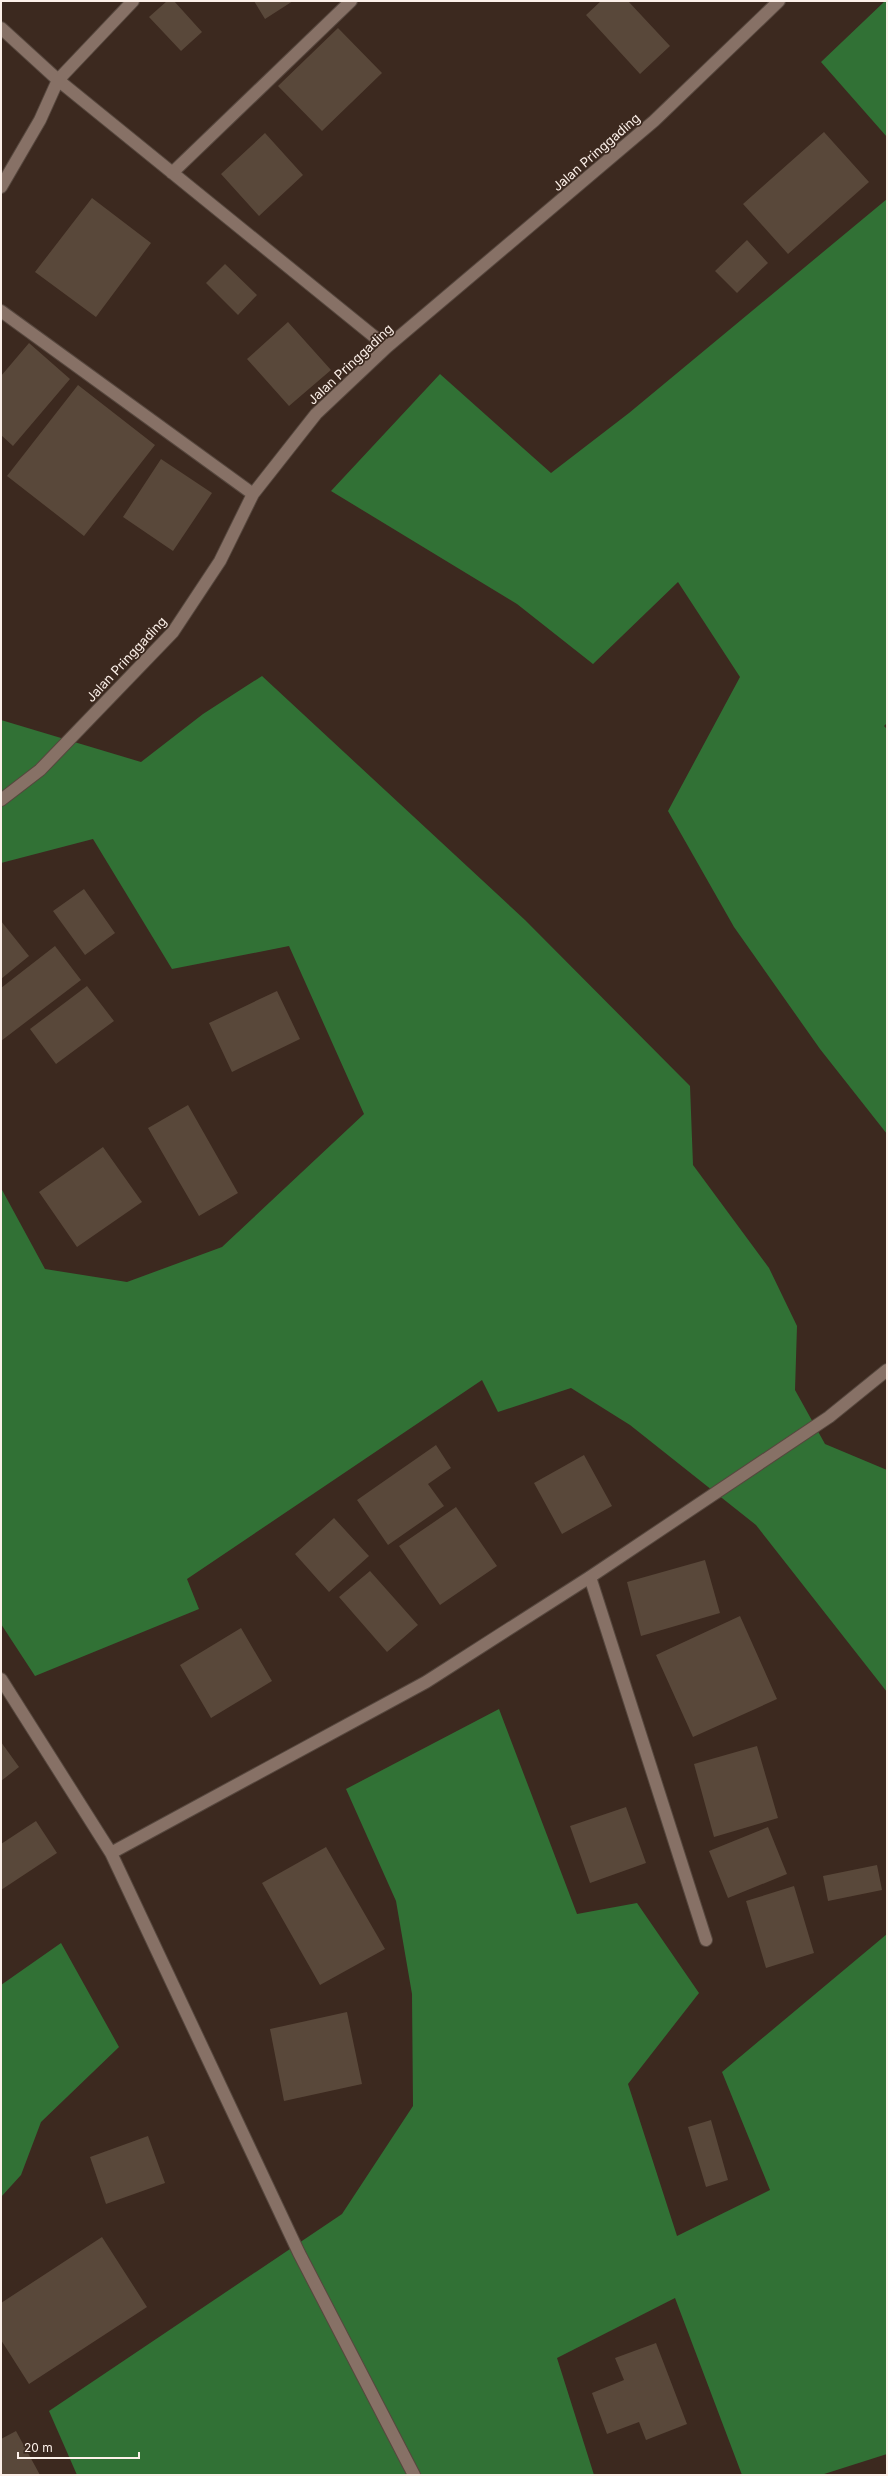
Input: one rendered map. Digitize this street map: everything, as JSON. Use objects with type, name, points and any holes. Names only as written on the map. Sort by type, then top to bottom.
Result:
[{"type":"street","points":[[1,187],[40,120],[58,80],[134,1]]},
{"type":"street","points":[[172,173],[351,1]]},
{"type":"street","name":"Jalan Pringgading","points":[[1,800],[40,770],[173,632],[220,561],[253,494],[316,414],[387,347],[654,121],[779,1]]},
{"type":"street","points":[[1,28],[58,80],[387,347]]},
{"type":"street","points":[[1,311],[253,494]]},
{"type":"street","points":[[112,1853],[426,1682],[590,1576],[828,1417],[887,1370]]},
{"type":"street","points":[[590,1576],[706,1940]]},
{"type":"street","points":[[1,1679],[112,1853],[299,2253],[414,2475]]},
{"type":"green space","points":[[885,1],[887,1],[887,137],[821,62]]},
{"type":"green space","points":[[887,199],[887,723],[884,726],[887,729],[887,1134],[820,1049],[734,927],[668,811],[740,677],[678,582],[593,664],[517,604],[331,491],[440,374],[551,473],[629,413]]},
{"type":"green space","points":[[262,676],[525,920],[690,1086],[693,1165],[769,1268],[797,1326],[795,1390],[825,1444],[887,1470],[887,1692],[756,1525],[630,1425],[571,1388],[498,1412],[482,1380],[187,1579],[199,1609],[35,1676],[1,1624],[1,1188],[45,1269],[127,1282],[222,1247],[364,1114],[289,946],[172,969],[93,839],[1,863],[1,720],[141,762],[203,714]]},
{"type":"green space","points":[[499,1709],[577,1914],[637,1903],[699,1993],[628,2084],[677,2236],[770,2190],[722,2072],[887,1934],[887,2454],[821,2475],[742,2475],[675,2298],[557,2358],[594,2475],[77,2475],[49,2411],[342,2214],[413,2106],[412,1994],[396,1901],[346,1789]]},
{"type":"green space","points":[[61,1943],[119,2047],[41,2122],[21,2175],[1,2197],[1,1985]]},
{"type":"building","points":[[167,1],[174,1],[202,32],[181,51],[149,17]]},
{"type":"building","points":[[254,1],[293,1],[265,19]]},
{"type":"building","points":[[601,1],[628,1],[670,46],[640,74],[586,15]]},
{"type":"building","points":[[338,28],[382,73],[322,131],[278,86]]},
{"type":"building","points":[[824,132],[869,182],[788,254],[743,204]]},
{"type":"building","points":[[265,133],[303,175],[259,216],[221,174]]},
{"type":"building","points":[[92,198],[151,243],[96,317],[35,272]]},
{"type":"building","points":[[747,240],[768,263],[737,293],[715,271]]},
{"type":"building","points":[[225,264],[257,295],[238,315],[206,283]]},
{"type":"building","points":[[288,322],[331,370],[289,406],[247,359]]},
{"type":"building","points":[[29,343],[70,379],[13,446],[1,435],[1,376]]},
{"type":"building","points":[[78,385],[155,445],[84,536],[7,476]]},
{"type":"building","points":[[161,459],[212,493],[173,551],[123,517]]},
{"type":"building","points":[[84,889],[115,933],[85,955],[53,911]]},
{"type":"building","points":[[1,921],[29,956],[1,979]]},
{"type":"building","points":[[55,946],[81,980],[1,1041],[1,988]]},
{"type":"building","points":[[87,986],[114,1021],[56,1064],[30,1029]]},
{"type":"building","points":[[277,991],[300,1039],[232,1072],[209,1023]]},
{"type":"building","points":[[188,1105],[238,1193],[199,1216],[148,1128]]},
{"type":"building","points":[[103,1147],[142,1202],[77,1247],[39,1192]]},
{"type":"building","points":[[436,1445],[451,1468],[428,1484],[444,1506],[388,1545],[357,1500]]},
{"type":"building","points":[[584,1455],[612,1506],[562,1534],[534,1483]]},
{"type":"building","points":[[456,1507],[497,1566],[440,1605],[399,1546]]},
{"type":"building","points":[[334,1518],[369,1556],[329,1592],[295,1554]]},
{"type":"building","points":[[705,1560],[720,1613],[641,1636],[627,1582]]},
{"type":"building","points":[[370,1571],[418,1625],[387,1652],[339,1597]]},
{"type":"building","points":[[740,1616],[777,1699],[693,1737],[656,1655]]},
{"type":"building","points":[[241,1628],[272,1681],[211,1718],[180,1665]]},
{"type":"building","points":[[1,1742],[19,1767],[1,1781]]},
{"type":"building","points":[[757,1746],[778,1818],[714,1837],[694,1764]]},
{"type":"building","points":[[626,1807],[646,1863],[590,1883],[570,1826]]},
{"type":"building","points":[[36,1821],[57,1853],[1,1890],[1,1844]]},
{"type":"building","points":[[768,1827],[787,1874],[728,1898],[709,1851]]},
{"type":"building","points":[[326,1847],[385,1949],[320,1985],[262,1883]]},
{"type":"building","points":[[877,1865],[882,1890],[828,1901],[823,1876]]},
{"type":"building","points":[[794,1886],[814,1953],[766,1968],[746,1901]]},
{"type":"building","points":[[347,2012],[362,2084],[284,2101],[270,2029]]},
{"type":"building","points":[[711,2120],[728,2180],[706,2187],[688,2127]]},
{"type":"building","points":[[148,2136],[165,2183],[106,2204],[90,2157]]},
{"type":"building","points":[[102,2237],[147,2307],[29,2384],[1,2340],[1,2303]]},
{"type":"building","points":[[656,2343],[687,2424],[646,2440],[639,2422],[607,2434],[592,2393],[624,2380],[615,2358]]},
{"type":"building","points":[[16,2431],[40,2475],[1,2475],[1,2439]]}]
